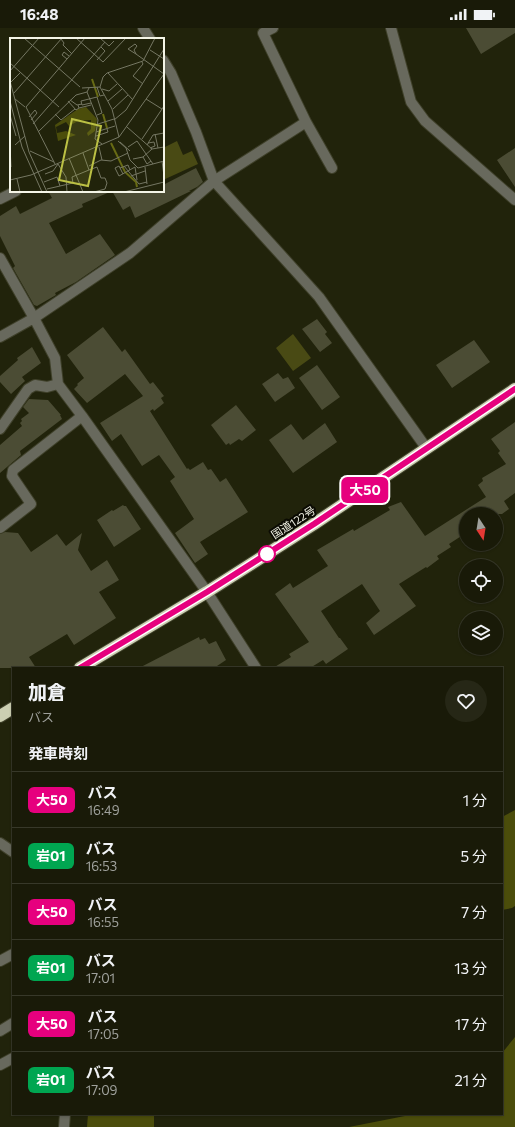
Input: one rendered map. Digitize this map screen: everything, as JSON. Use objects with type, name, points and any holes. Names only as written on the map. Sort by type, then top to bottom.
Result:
[{"type":"highway","name":"国道122号","points":[[82,667],[207,592],[314,524],[515,389]]},
{"type":"highway","points":[[0,716],[12,709]]},
{"type":"street","points":[[143,28],[149,38]]},
{"type":"street","points":[[272,28],[263,33],[306,122],[332,168]]},
{"type":"street","points":[[391,28],[411,102],[425,121],[515,200]]},
{"type":"street","points":[[164,62],[171,73],[196,132],[214,181],[319,297],[427,449]]},
{"type":"street","points":[[0,337],[34,318],[130,253],[214,181],[306,122]]},
{"type":"street","points":[[0,199],[14,192]]},
{"type":"street","points":[[0,258],[55,358],[58,384],[207,592],[255,667]]},
{"type":"street","points":[[0,429],[28,389],[34,385],[47,387],[58,384]]},
{"type":"street","points":[[0,528],[31,504],[12,476],[13,470],[82,416]]},
{"type":"street","points":[[0,843],[12,851]]},
{"type":"street","points":[[0,962],[12,955]]},
{"type":"street","points":[[0,1030],[12,1024]]},
{"type":"street","points":[[0,1065],[12,1059]]},
{"type":"street","points":[[64,1127],[65,1115]]},
{"type":"shaded area","points":[[177,141],[183,155],[192,151],[198,164],[164,180],[164,148]]},
{"type":"shaded area","points":[[293,334],[311,358],[293,371],[276,348]]},
{"type":"shaded area","points":[[515,810],[515,906],[503,910],[503,816]]},
{"type":"shaded area","points":[[515,1037],[515,1127],[349,1127],[410,1115],[503,1115],[503,1052]]},
{"type":"shaded area","points":[[88,1115],[154,1115],[154,1127],[87,1127]]},
{"type":"building","points":[[466,28],[515,28],[515,33],[481,54]]},
{"type":"building","points":[[515,148],[515,187],[497,160]]},
{"type":"building","points":[[196,168],[203,182],[189,191],[191,191],[135,218],[130,206],[123,210],[113,192],[164,192],[164,184]]},
{"type":"building","points":[[49,192],[110,192],[82,204],[83,207],[49,223],[66,254],[100,234],[115,255],[76,282],[55,293],[56,295],[37,306],[34,305],[13,268],[15,266],[0,236],[0,216],[16,206],[20,214],[52,198]]},
{"type":"building","points":[[317,319],[327,332],[325,334],[332,343],[320,352],[302,329]]},
{"type":"building","points":[[103,327],[122,352],[125,349],[150,384],[153,382],[164,396],[161,398],[164,403],[154,411],[153,409],[150,411],[187,469],[188,468],[190,470],[203,462],[208,470],[211,469],[220,482],[226,478],[248,512],[200,542],[208,554],[195,563],[175,533],[194,519],[170,481],[175,477],[159,455],[142,466],[121,434],[112,441],[100,423],[143,396],[125,374],[87,403],[74,389],[84,378],[67,355]]},
{"type":"building","points":[[474,340],[490,362],[452,388],[436,365]]},
{"type":"building","points":[[32,347],[41,363],[22,377],[25,381],[11,394],[0,382],[0,376],[18,360],[17,358]]},
{"type":"building","points":[[317,365],[340,397],[322,410],[299,378]]},
{"type":"building","points":[[278,373],[283,379],[288,377],[295,388],[275,402],[262,384]]},
{"type":"building","points":[[29,399],[48,400],[61,415],[62,419],[20,451],[21,455],[0,473],[0,445],[22,426],[20,423],[22,421],[21,419],[29,413],[23,407]]},
{"type":"building","points":[[236,405],[256,430],[242,441],[239,439],[230,445],[229,443],[226,445],[211,425]]},
{"type":"building","points":[[515,422],[515,493],[504,501],[509,509],[503,513],[503,507],[470,507],[486,497],[478,485],[483,481],[482,478],[506,464],[498,453],[500,451],[491,439]]},
{"type":"building","points":[[325,423],[337,442],[293,473],[269,440],[291,424],[303,440]]},
{"type":"building","points":[[401,502],[425,536],[459,514],[459,538],[449,544],[451,547],[437,556],[439,559],[427,568],[426,567],[399,584],[416,606],[374,635],[366,623],[380,611],[362,584],[321,611],[348,649],[326,664],[323,660],[312,667],[275,667],[291,657],[289,654],[309,642],[275,594],[290,583],[293,588],[328,566],[317,550],[390,510],[388,507]]},
{"type":"building","points":[[123,505],[126,506],[141,529],[114,547],[97,520]]},
{"type":"building","points":[[5,532],[18,533],[31,552],[57,534],[66,546],[82,533],[78,550],[91,571],[107,560],[119,580],[99,592],[116,618],[74,645],[67,634],[29,657],[35,667],[0,668],[0,534]]},
{"type":"building","points":[[199,637],[200,640],[205,638],[209,644],[216,641],[226,660],[216,667],[141,667]]},
{"type":"bus line","name":"大50","points":[[82,667],[207,592],[314,524],[515,389]]}]
